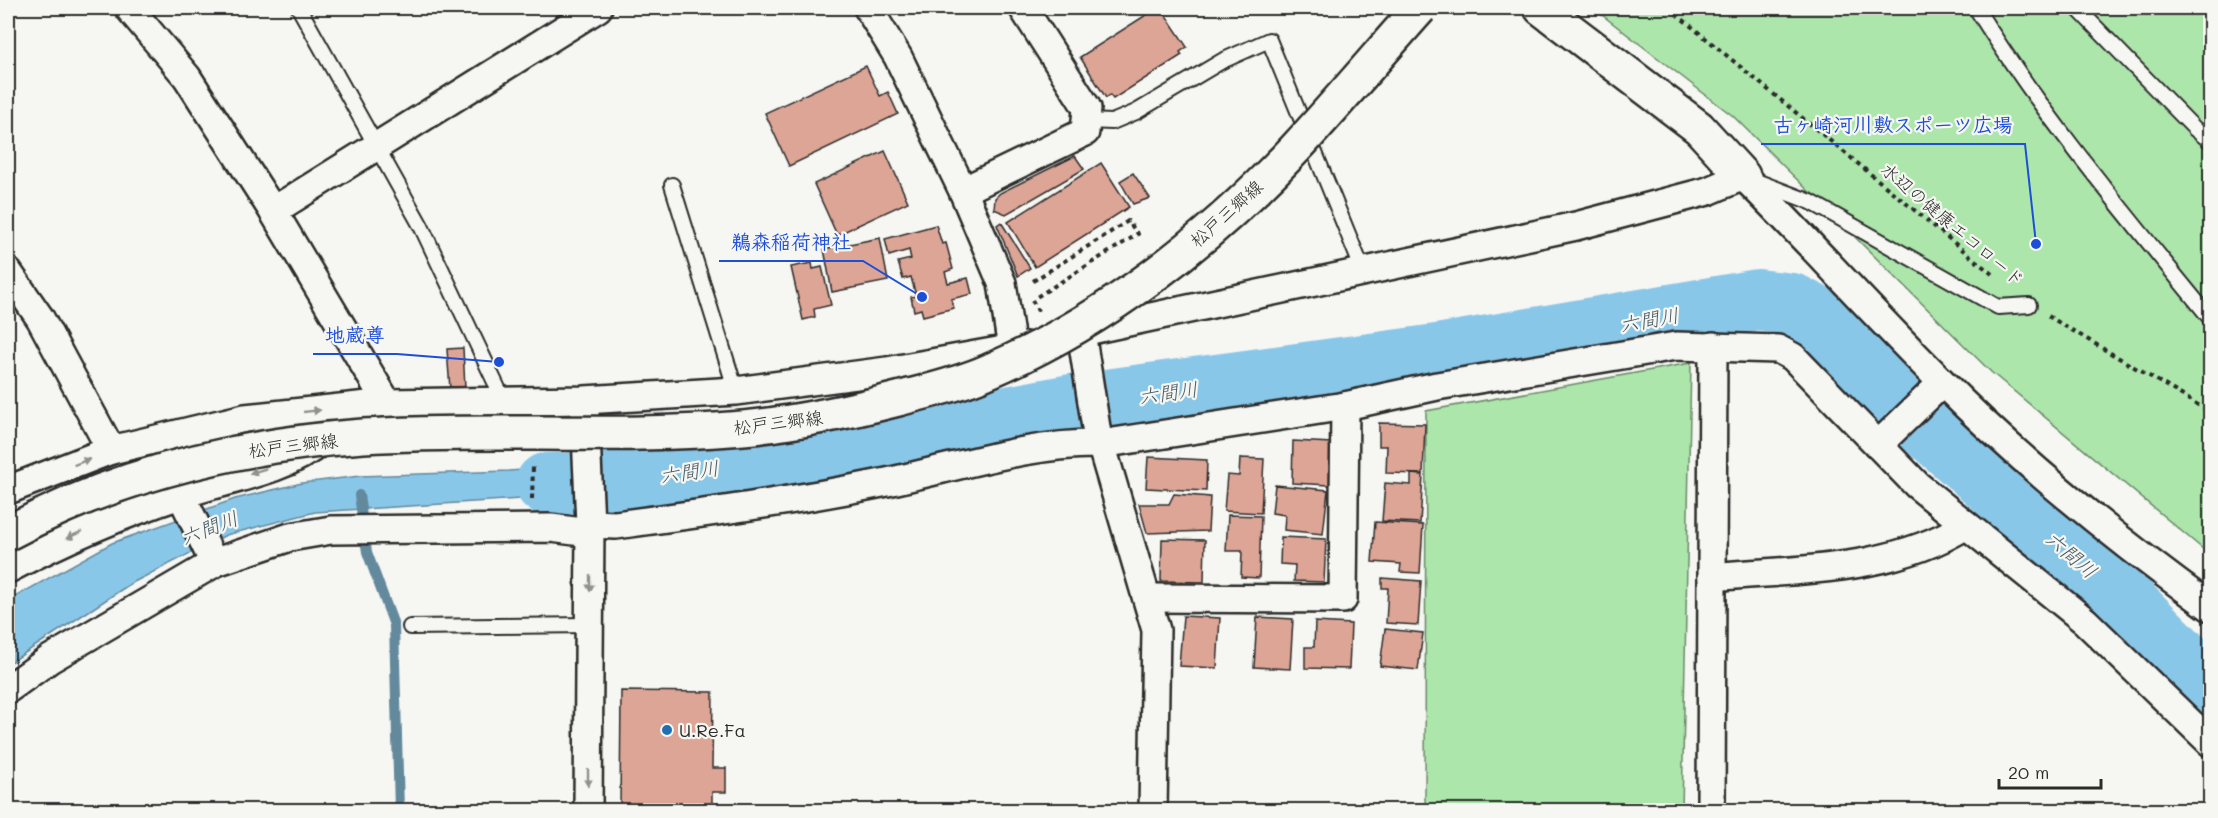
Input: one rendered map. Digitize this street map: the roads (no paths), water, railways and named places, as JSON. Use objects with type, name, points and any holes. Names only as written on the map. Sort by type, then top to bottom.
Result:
[{"type":"main road","name":"松戸三郷線","points":[[8,533],[88,494],[215,455],[284,444],[363,436],[742,428],[827,417],[986,373],[1098,314],[1166,266],[1232,210],[1293,151],[1420,8]]},
{"type":"main road","points":[[1541,8],[1699,128],[1743,176]]},
{"type":"street","points":[[129,8],[187,77],[273,211],[387,403]]},
{"type":"street","points":[[868,8],[898,57],[963,190],[1002,283],[1012,349]]},
{"type":"street","points":[[963,190],[1085,132],[1087,108],[1023,8]]},
{"type":"street","points":[[273,211],[593,9]]},
{"type":"street","points":[[8,490],[111,450],[245,418],[387,403],[503,399],[584,400],[736,391],[887,371],[1012,349],[1082,344],[1364,273],[1576,226],[1708,191],[1743,176],[1806,238],[1942,383],[2015,451],[2146,561],[2211,607]]},
{"type":"street","points":[[8,272],[40,318],[111,450]]},
{"type":"street","points":[[1082,344],[1099,439],[1156,630],[1153,810]]},
{"type":"street","points":[[1711,810],[1713,346]]},
{"type":"street","points":[[8,689],[50,659],[214,563],[290,537],[331,530],[590,529],[790,501],[1074,443],[1345,406],[1437,386],[1665,348],[1713,346],[1778,349],[1793,357],[1917,485],[2085,621],[2211,742]]},
{"type":"street","points":[[1878,445],[1942,383]]},
{"type":"street","points":[[584,400],[590,529],[588,810]]},
{"type":"street","points":[[1147,598],[1343,599],[1345,406]]},
{"type":"street","points":[[8,569],[73,535],[179,495],[282,464],[308,452],[358,407]]},
{"type":"street","points":[[158,439],[179,495],[214,563]]},
{"type":"street","points":[[1712,577],[1881,560],[1947,537],[1966,525]]},
{"type":"lane","points":[[299,8],[421,226],[503,399]]},
{"type":"lane","points":[[1976,8],[2006,56],[2090,171],[2211,318]]},
{"type":"lane","points":[[2077,8],[2195,129],[2211,141]]},
{"type":"lane","points":[[1087,121],[1112,122],[1136,112],[1222,61],[1269,40],[1364,273]]},
{"type":"lane","points":[[1743,176],[1811,202],[1998,307],[2029,304]]},
{"type":"lane","points":[[672,185],[736,391]]},
{"type":"lane","points":[[410,627],[590,625]]},
{"type":"water","points":[[630,462],[632,492],[315,512],[226,535],[130,584],[8,664],[8,602],[11,599],[112,543],[235,499],[302,483],[360,476],[509,471]]},
{"type":"waterway","name":"六間川","points":[[546,484],[597,483],[798,456],[1077,404],[1437,355],[1758,300],[1792,304],[1815,316],[1927,428],[2121,597],[2210,687]]},
{"type":"waterway","points":[[359,495],[367,552],[394,625],[399,810]]},
{"type":"place","name":"古ヶ崎河川敷スポーツ広場","points":[[2036,244]]},
{"type":"place","name":"鵜森稲荷神社","points":[[922,297]]},
{"type":"place","name":"地蔵尊","points":[[499,362]]},
{"type":"place","name":"U.Re.Fa","points":[[667,730]]}]
